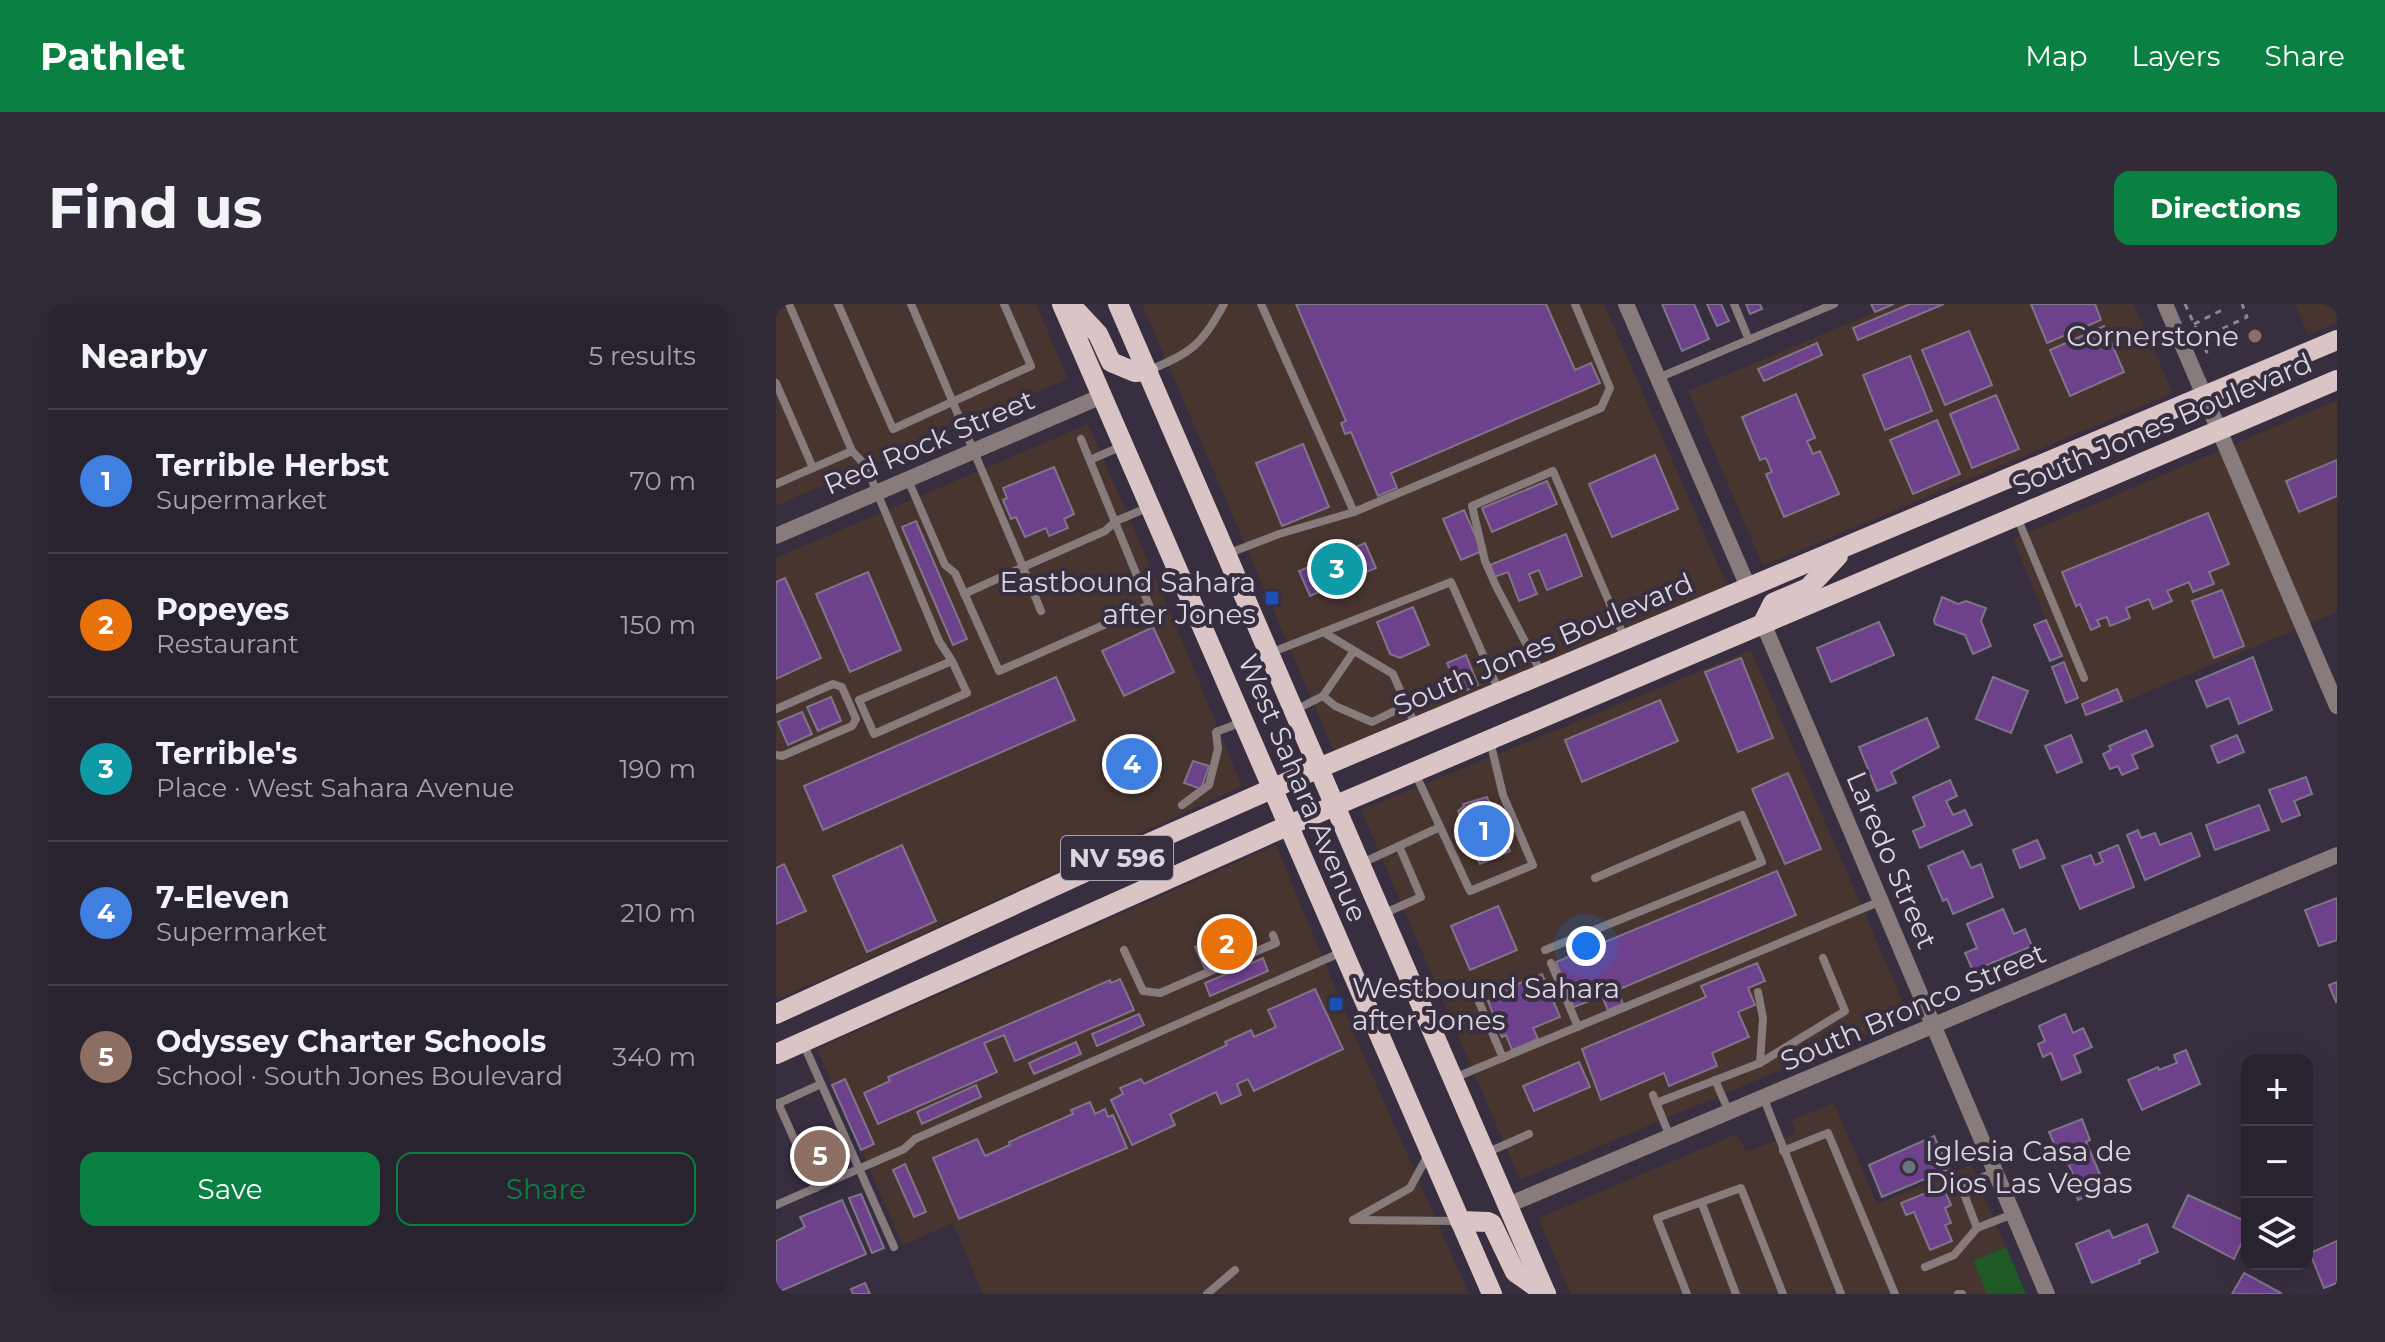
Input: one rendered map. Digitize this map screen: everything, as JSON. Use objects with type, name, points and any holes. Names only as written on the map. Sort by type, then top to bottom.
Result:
[{"type":"main road","name":"West Sahara Avenue","points":[[1062,304],[1492,1294]]},
{"type":"main road","points":[[1070,304],[1098,334],[1111,362],[1135,372],[1148,371]]},
{"type":"main road","name":"West Sahara Avenue","points":[[1118,304],[1546,1294]]},
{"type":"main road","name":"South Jones Boulevard","points":[[776,1014],[1319,768],[2337,340]]},
{"type":"main road","name":"South Jones Boulevard","points":[[776,1054],[1287,826],[2337,380]]},
{"type":"main road","points":[[1763,623],[1773,603],[1808,588],[1843,550]]},
{"type":"main road","points":[[863,977],[877,1010]]},
{"type":"main road","points":[[1460,1221],[1492,1224],[1515,1272],[1546,1294]]},
{"type":"street","points":[[1626,304],[1749,589]]},
{"type":"street","points":[[2165,304],[2337,706]]},
{"type":"street","name":"Red Rock Street","points":[[776,536],[1102,396]]},
{"type":"street","name":"Laredo Street","points":[[1763,623],[2047,1294]]},
{"type":"street","name":"South Bronco Street","points":[[1508,1205],[2337,855]]},
{"type":"lane","points":[[789,304],[852,451],[866,466],[939,641],[952,661],[967,693],[874,734],[859,700],[952,661]]},
{"type":"lane","points":[[838,304],[893,429],[1031,366],[1004,304]]},
{"type":"lane","points":[[911,304],[1041,611]]},
{"type":"lane","points":[[1148,371],[1185,355],[1197,345],[1207,335],[1224,304]]},
{"type":"lane","points":[[1261,304],[1354,512]]},
{"type":"lane","points":[[1226,554],[1279,534],[1354,512],[1601,408],[1610,388],[1575,304]]},
{"type":"lane","points":[[1734,304],[1749,340]]},
{"type":"lane","points":[[1658,378],[1834,304]]},
{"type":"lane","points":[[776,383],[813,468]]},
{"type":"lane","points":[[908,479],[945,565],[955,573],[999,671],[1147,607],[1149,602],[1081,439]]},
{"type":"lane","points":[[1090,460],[1124,445]]},
{"type":"lane","points":[[776,484],[852,451]]},
{"type":"lane","points":[[1542,675],[1485,561],[1472,506],[1553,471],[1625,639]]},
{"type":"lane","points":[[964,594],[1105,531],[1116,521],[1150,506]]},
{"type":"lane","points":[[2017,516],[2084,678]]},
{"type":"lane","points":[[1269,653],[1451,582],[1499,692]]},
{"type":"lane","points":[[1323,632],[1393,674],[1417,728]]},
{"type":"lane","points":[[1294,711],[1323,696],[1354,651]]},
{"type":"lane","points":[[776,709],[833,684],[842,687],[856,719],[852,726],[782,756],[776,755]]},
{"type":"lane","points":[[1323,696],[1335,706],[1372,722],[1407,705]]},
{"type":"lane","points":[[1182,805],[1209,785],[1218,749],[1216,732],[1243,721]]},
{"type":"lane","points":[[1415,773],[1470,891],[1533,865],[1503,795],[1490,740]]},
{"type":"lane","points":[[1545,950],[1762,862],[1742,815],[1595,878]]},
{"type":"lane","points":[[1360,863],[1440,827]]},
{"type":"lane","points":[[1382,915],[1421,897],[1399,846]]},
{"type":"lane","points":[[1453,1079],[1881,901]]},
{"type":"lane","points":[[1124,950],[1143,991],[1160,993],[1276,943],[1273,935]]},
{"type":"lane","points":[[776,1205],[904,1149],[915,1139],[1343,951]]},
{"type":"lane","points":[[1671,1138],[1654,1099],[1760,1063],[1845,1011],[1823,958]]},
{"type":"lane","points":[[1551,963],[1578,1027]]},
{"type":"lane","points":[[1758,992],[1763,1018],[1760,1063]]},
{"type":"lane","points":[[1476,995],[1503,1058]]},
{"type":"lane","points":[[803,1042],[894,1247]]},
{"type":"lane","points":[[1715,1080],[1729,1113]]},
{"type":"lane","points":[[816,1188],[777,1104],[821,1084]]},
{"type":"lane","points":[[1764,1099],[1841,1294]]},
{"type":"lane","points":[[1783,1151],[1828,1133],[1895,1294]]},
{"type":"lane","points":[[1486,1153],[1529,1134]]},
{"type":"lane","points":[[1430,1150],[1410,1188],[1353,1220],[1460,1221]]},
{"type":"lane","points":[[1977,1228],[1961,1186],[1995,1172]]},
{"type":"lane","points":[[1687,1294],[1657,1218],[1741,1188],[1783,1294]]},
{"type":"lane","points":[[1702,1204],[1736,1294]]},
{"type":"lane","points":[[1925,1267],[1954,1255],[1977,1228],[2013,1214]]},
{"type":"lane","points":[[1207,1294],[1235,1270]]},
{"type":"path","points":[[2185,304],[2209,357]]},
{"type":"path","points":[[2201,339],[2247,317],[2242,304]]},
{"type":"path","points":[[2194,324],[2224,309]]},
{"type":"shaded area","points":[[776,304],[1036,304],[1068,379],[776,506]]},
{"type":"shaded area","points":[[1142,304],[1604,304],[1727,585],[1334,752]]},
{"type":"shaded area","points":[[1894,304],[2134,304],[2173,393],[1763,566],[1688,391]]},
{"type":"shaded area","points":[[2295,304],[2337,304],[2337,323],[2308,335]]},
{"type":"shaded area","points":[[2337,400],[2337,612],[2086,718],[2013,539]]},
{"type":"shaded area","points":[[1088,424],[1242,786],[776,999],[776,558]]},
{"type":"shaded area","points":[[1751,650],[1909,1016],[1520,1180],[1361,810]]},
{"type":"shaded area","points":[[1276,845],[1359,1045],[1469,1294],[983,1294],[953,1223],[903,1245],[817,1049]]},
{"type":"shaded area","points":[[1834,1103],[1877,1204],[1971,1165],[2006,1247],[1973,1261],[1987,1294],[1571,1294],[1538,1218],[1737,1134],[1746,1152],[1796,1133],[1791,1120]]},
{"type":"green space","points":[[2006,1247],[2026,1294],[1987,1294],[1973,1261]]},
{"type":"building","points":[[1296,304],[1546,304],[1575,370],[1591,363],[1600,383],[1391,473],[1397,488],[1378,496],[1351,432],[1345,434],[1341,423],[1346,421]]},
{"type":"building","points":[[1662,304],[1694,304],[1709,339],[1682,351]]},
{"type":"building","points":[[1707,304],[1721,304],[1729,321],[1717,326]]},
{"type":"building","points":[[1746,304],[1760,304],[1762,309],[1750,314]]},
{"type":"building","points":[[1871,304],[1894,304],[1875,312]]},
{"type":"building","points":[[1910,304],[1944,304],[1858,340],[1853,328]]},
{"type":"building","points":[[2031,304],[2095,304],[2101,320],[2047,343]]},
{"type":"building","points":[[2104,326],[2124,372],[2070,396],[2050,350]]},
{"type":"building","points":[[1969,331],[1992,385],[1945,405],[1922,350]]},
{"type":"building","points":[[1817,343],[1822,355],[1764,381],[1758,369]]},
{"type":"building","points":[[1910,356],[1932,411],[1885,430],[1863,375]]},
{"type":"building","points":[[1796,394],[1815,438],[1807,441],[1813,454],[1820,451],[1839,494],[1784,517],[1766,474],[1772,472],[1766,458],[1760,460],[1742,417]]},
{"type":"building","points":[[1996,395],[2019,449],[1972,468],[1950,414]]},
{"type":"building","points":[[1937,420],[1960,474],[1913,494],[1890,440]]},
{"type":"building","points":[[1303,444],[1329,507],[1282,526],[1256,463]]},
{"type":"building","points":[[1655,455],[1678,509],[1612,537],[1589,484]]},
{"type":"building","points":[[2337,460],[2337,496],[2299,512],[2286,481]]},
{"type":"building","points":[[1054,467],[1074,514],[1064,519],[1068,528],[1049,536],[1046,528],[1025,537],[1016,517],[1011,519],[1003,500],[1007,498],[1003,488]]},
{"type":"building","points":[[1547,481],[1557,504],[1492,532],[1482,508]]},
{"type":"building","points":[[1464,510],[1482,551],[1461,560],[1443,519]]},
{"type":"building","points":[[2208,513],[2229,564],[2209,572],[2214,584],[2193,592],[2189,582],[2167,591],[2172,601],[2153,609],[2149,599],[2126,608],[2130,618],[2110,626],[2107,617],[2097,620],[2100,626],[2091,630],[2080,604],[2076,606],[2062,572]]},
{"type":"building","points":[[916,521],[967,639],[953,645],[902,527]]},
{"type":"building","points":[[1566,534],[1582,576],[1547,590],[1539,570],[1529,574],[1537,594],[1519,601],[1508,572],[1494,577],[1490,565]]},
{"type":"building","points":[[1365,543],[1376,568],[1310,596],[1299,571]]},
{"type":"building","points":[[868,572],[901,650],[850,672],[816,594]]},
{"type":"building","points":[[785,578],[821,658],[776,679],[776,582]]},
{"type":"building","points":[[2222,590],[2244,646],[2214,658],[2192,601]]},
{"type":"building","points":[[1942,597],[1958,604],[1966,601],[1986,608],[1981,621],[1991,646],[1973,654],[1965,635],[1935,624]]},
{"type":"building","points":[[1413,607],[1429,645],[1400,658],[1390,654],[1377,622]]},
{"type":"building","points":[[2046,620],[2062,656],[2050,661],[2034,625]]},
{"type":"building","points":[[1879,622],[1894,655],[1831,682],[1817,648]]},
{"type":"building","points":[[1153,627],[1174,672],[1124,696],[1102,651]]},
{"type":"building","points":[[1466,655],[1478,685],[1460,693],[1447,663]]},
{"type":"building","points":[[2253,657],[2272,710],[2239,724],[2229,698],[2207,707],[2196,681]]},
{"type":"building","points":[[1741,658],[1773,738],[1738,752],[1705,672]]},
{"type":"building","points":[[2064,662],[2078,698],[2066,703],[2052,667]]},
{"type":"building","points":[[1056,677],[1075,720],[823,830],[804,786]]},
{"type":"building","points":[[1993,677],[2028,691],[2011,733],[1976,719]]},
{"type":"building","points":[[2117,689],[2122,701],[2086,715],[2082,704]]},
{"type":"building","points":[[831,697],[841,721],[818,731],[807,707]]},
{"type":"building","points":[[1660,700],[1678,741],[1582,782],[1565,740]]},
{"type":"building","points":[[802,712],[812,734],[788,745],[778,722]]},
{"type":"building","points":[[1927,718],[1939,747],[1891,772],[1896,783],[1877,791],[1859,747]]},
{"type":"building","points":[[2146,730],[2153,746],[2132,755],[2138,768],[2122,775],[2118,766],[2110,769],[2103,754],[2111,750],[2109,746]]},
{"type":"building","points":[[1141,735],[1160,777],[1123,793],[1105,751]]},
{"type":"building","points":[[2071,735],[2082,762],[2057,773],[2045,746]]},
{"type":"building","points":[[2237,735],[2244,752],[2218,763],[2211,746]]},
{"type":"building","points":[[1193,761],[1209,766],[1201,789],[1184,783]]},
{"type":"building","points":[[1788,773],[1821,849],[1785,864],[1752,789]]},
{"type":"building","points":[[2306,777],[2312,794],[2294,801],[2300,815],[2282,822],[2269,790]]},
{"type":"building","points":[[1950,780],[1957,796],[1946,801],[1953,815],[1965,810],[1972,825],[1920,848],[1913,831],[1925,826],[1913,797]]},
{"type":"building","points":[[1487,797],[1510,851],[1480,864],[1458,811],[1463,804]]},
{"type":"building","points":[[2259,805],[2269,830],[2215,850],[2206,825]]},
{"type":"building","points":[[2138,830],[2141,838],[2155,833],[2160,845],[2191,833],[2200,856],[2145,880],[2127,835]]},
{"type":"building","points":[[2037,840],[2045,858],[2020,868],[2013,850]]},
{"type":"building","points":[[902,845],[936,921],[867,952],[833,876]]},
{"type":"building","points":[[2118,845],[2134,887],[2080,909],[2062,866],[2091,855],[2095,865],[2103,862],[2099,853]]},
{"type":"building","points":[[1963,851],[1971,868],[1981,864],[1993,897],[1953,914],[1947,899],[1943,901],[1928,866]]},
{"type":"building","points":[[784,864],[806,911],[776,924],[776,868]]},
{"type":"building","points":[[1777,871],[1796,915],[1617,990],[1623,1004],[1608,1010],[1602,996],[1574,1007],[1556,962]]},
{"type":"building","points":[[2337,898],[2337,940],[2319,946],[2305,910]]},
{"type":"building","points":[[1498,906],[1517,950],[1470,970],[1451,926]]},
{"type":"building","points":[[2003,909],[2014,934],[2025,929],[2032,946],[1973,971],[1965,953],[1977,948],[1967,924]]},
{"type":"building","points":[[1242,924],[1247,932],[1250,931],[1255,947],[1205,969],[1195,947]]},
{"type":"building","points":[[1263,958],[1268,971],[1210,996],[1205,983]]},
{"type":"building","points":[[1757,963],[1765,981],[1748,988],[1755,1005],[1738,1012],[1749,1037],[1712,1053],[1717,1066],[1669,1086],[1664,1073],[1601,1100],[1582,1049],[1706,997],[1701,986]]},
{"type":"building","points":[[1542,974],[1560,1017],[1533,1028],[1538,1039],[1512,1050],[1506,1035],[1502,1037],[1488,1001],[1497,997],[1496,993]]},
{"type":"building","points":[[1120,979],[1134,1010],[1015,1061],[1004,1035],[984,1043],[997,1072],[878,1124],[864,1093],[890,1081],[888,1077],[1110,980],[1111,983]]},
{"type":"building","points":[[2337,982],[2337,1002],[2336,1002],[2329,985]]},
{"type":"building","points":[[1315,989],[1343,1049],[1254,1091],[1248,1079],[1237,1084],[1241,1095],[1221,1104],[1216,1092],[1170,1114],[1175,1125],[1132,1145],[1111,1100],[1123,1094],[1120,1088],[1141,1079],[1144,1084],[1227,1045],[1225,1042],[1251,1030],[1254,1037],[1276,1027],[1268,1010]]},
{"type":"building","points":[[1139,1014],[1144,1025],[1097,1046],[1092,1034]]},
{"type":"building","points":[[2065,1014],[2073,1033],[2083,1028],[2092,1047],[2074,1055],[2081,1072],[2062,1080],[2051,1053],[2043,1057],[2038,1044],[2045,1041],[2039,1026]]},
{"type":"building","points":[[1076,1042],[1081,1054],[1034,1074],[1029,1063]]},
{"type":"building","points":[[2186,1050],[2200,1084],[2142,1110],[2128,1080],[2158,1067],[2159,1070],[2177,1063],[2174,1055]]},
{"type":"building","points":[[1579,1062],[1590,1087],[1534,1111],[1523,1086]]},
{"type":"building","points":[[845,1079],[874,1144],[861,1150],[832,1085]]},
{"type":"building","points":[[976,1085],[981,1097],[922,1124],[917,1112]]},
{"type":"building","points":[[1090,1102],[1095,1114],[1105,1109],[1108,1117],[1113,1115],[1127,1148],[959,1219],[933,1158],[977,1139],[985,1156],[1073,1114],[1071,1110]]},
{"type":"building","points":[[2082,1119],[2090,1140],[2086,1142],[2106,1188],[2078,1200],[2071,1184],[2076,1182],[2061,1146],[2056,1148],[2049,1132]]},
{"type":"building","name":"Iglesia Casa de Dios Las Vegas","points":[[1934,1136],[1949,1169],[1882,1197],[1869,1165]]},
{"type":"building","points":[[905,1164],[926,1212],[914,1217],[893,1170]]},
{"type":"building","points":[[1943,1186],[1951,1205],[1945,1208],[1951,1223],[1945,1225],[1952,1241],[1930,1250],[1914,1212],[1906,1215],[1901,1203]]},
{"type":"building","points":[[861,1194],[884,1248],[872,1253],[849,1198]]},
{"type":"building","points":[[2188,1195],[2241,1219],[2241,1244],[2234,1259],[2173,1227]]},
{"type":"building","points":[[842,1200],[866,1254],[776,1293],[776,1241],[805,1227],[800,1217]]},
{"type":"building","points":[[2147,1224],[2158,1252],[2092,1283],[2076,1244],[2109,1230],[2113,1238]]},
{"type":"building","points":[[2337,1241],[2337,1283],[2324,1288],[2313,1260],[2313,1252]]},
{"type":"building","points":[[2244,1273],[2281,1293],[2232,1294]]},
{"type":"building","points":[[865,1283],[870,1294],[853,1294],[851,1289]]},
{"type":"place","name":"Cornerstone","points":[[2255,336]]},
{"type":"place","name":"Terrible's","points":[[1337,569]]},
{"type":"place","name":"Eastbound Sahara after Jones","points":[[1272,598]]},
{"type":"place","name":"7-Eleven","points":[[1132,764]]},
{"type":"place","name":"Terrible Herbst","points":[[1484,831]]},
{"type":"place","name":"Popeyes","points":[[1227,944]]},
{"type":"place","name":"Westbound Sahara after Jones","points":[[1336,1004]]},
{"type":"place","name":"Odyssey Charter Schools","points":[[820,1156]]},
{"type":"place","name":"Iglesia Casa de Dios Las Vegas","points":[[1909,1167]]}]
